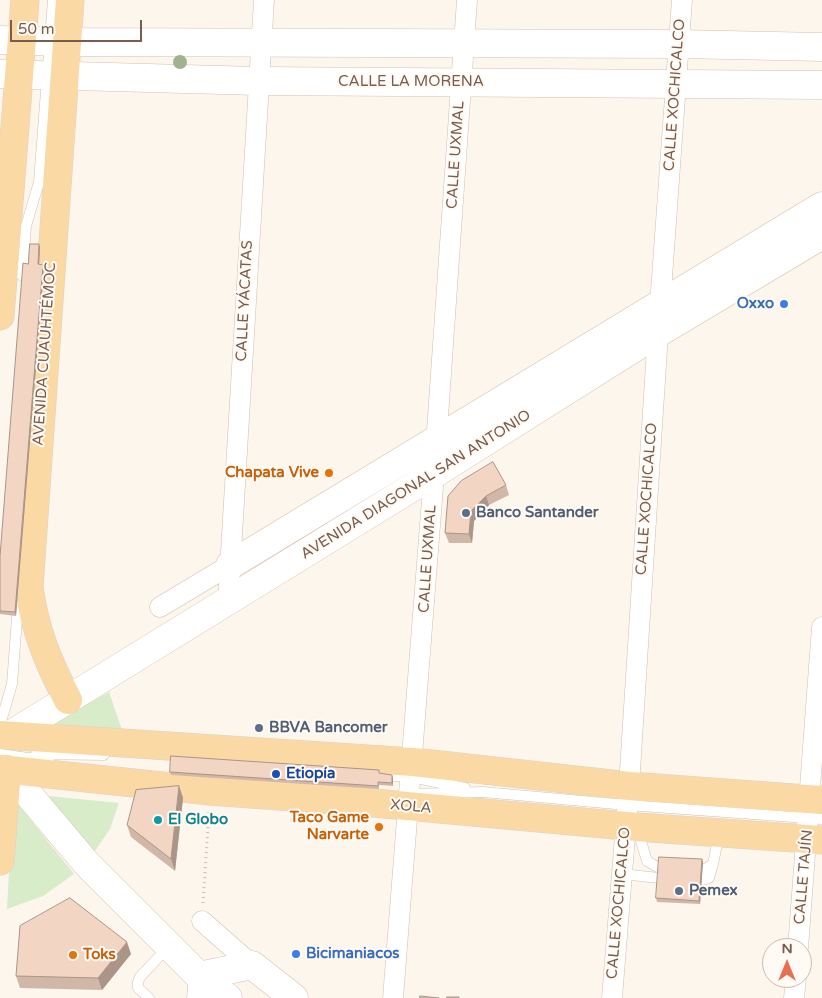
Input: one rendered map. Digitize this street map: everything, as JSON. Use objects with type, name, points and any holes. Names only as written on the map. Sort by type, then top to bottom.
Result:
[{"type":"main road","points":[[0,316],[11,40],[25,0]]},
{"type":"main road","name":"AVENIDA CUAUHTÉMOC","points":[[68,700],[54,674],[42,644],[33,614],[29,587],[58,42],[70,0]]},
{"type":"main road","name":"AVENIDA CUAUHTÉMOC","points":[[0,861],[2,749]]},
{"type":"main road","name":"XOLA","points":[[2,749],[409,786],[630,811],[815,819]]},
{"type":"main road","name":"XOLA","points":[[2,749],[210,791],[409,786],[630,811],[719,833],[815,819]]},
{"type":"street","name":"CALLE YÁCATAS","points":[[228,602],[264,0]]},
{"type":"street","name":"CALLE UXMAL","points":[[393,998],[434,474],[467,0]]},
{"type":"street","name":"CALLE XOCHICALCO","points":[[612,998],[622,874],[630,811],[658,333],[682,0]]},
{"type":"street","points":[[11,40],[58,42],[679,44],[822,47]]},
{"type":"street","name":"CALLE LA MORENA","points":[[9,75],[258,81],[822,85]]},
{"type":"street","name":"AVENIDA DIAGONAL SAN ANTONIO","points":[[160,606],[822,206]]},
{"type":"street","name":"AVENIDA DIAGONAL SAN ANTONIO","points":[[2,749],[68,700],[658,333],[822,234]]},
{"type":"street","name":"CALLE TAJÍN","points":[[799,938],[815,819],[822,627]]},
{"type":"street","points":[[2,749],[87,864],[169,946],[198,987],[228,998]]},
{"type":"street","points":[[202,921],[252,965],[294,998]]},
{"type":"street","points":[[198,987],[252,965]]},
{"type":"lane","name":"AVENIDA CUAUHTÉMOC","points":[[53,0],[58,42]]},
{"type":"lane","name":"AVENIDA CUAUHTÉMOC","points":[[22,284],[26,226],[40,182],[56,77]]},
{"type":"lane","name":"AVENIDA CUAUHTÉMOC","points":[[2,749],[12,684],[47,227],[40,182]]},
{"type":"lane","points":[[2,749],[112,755]]},
{"type":"lane","points":[[2,749],[74,765]]},
{"type":"lane","points":[[102,769],[121,771]]},
{"type":"lane","points":[[372,774],[409,786],[483,792],[630,811],[647,861],[659,873],[622,874]]},
{"type":"lane","points":[[409,786],[483,792]]},
{"type":"lane","points":[[702,876],[709,878],[719,833]]},
{"type":"lane","points":[[149,998],[138,988],[138,982],[140,977],[169,946]]},
{"type":"path","points":[[202,921],[210,791]]},
{"type":"green space","points":[[109,692],[124,736],[40,730]]},
{"type":"green space","points":[[38,795],[119,803],[110,829],[92,855]]},
{"type":"green space","points":[[13,798],[74,874],[43,896],[7,909]]},
{"type":"building","points":[[30,244],[39,244],[38,264],[43,265],[15,612],[0,611],[0,556],[23,263],[28,264]]},
{"type":"building","name":"Banco Santander","points":[[493,462],[506,485],[486,496],[471,511],[469,534],[445,533],[448,496],[461,481]]},
{"type":"building","points":[[171,756],[379,770],[379,773],[392,775],[392,783],[378,782],[378,786],[170,772]]},
{"type":"building","name":"El Globo","points":[[179,786],[171,859],[127,825],[136,790]]},
{"type":"building","name":"Pemex","points":[[659,857],[702,859],[699,901],[656,898]]},
{"type":"building","points":[[70,898],[127,942],[98,978],[16,976],[20,926]]},
{"type":"building","points":[[420,996],[439,998],[420,998]]},
{"type":"place","name":"Oxxo","points":[[784,304]]},
{"type":"place","name":"Chapata Vive","points":[[329,473]]},
{"type":"place","name":"Banco Santander","points":[[466,513]]},
{"type":"place","name":"BBVA Bancomer","points":[[259,728]]},
{"type":"place","name":"Etiopía","points":[[276,774]]},
{"type":"place","name":"El Globo","points":[[158,820]]},
{"type":"place","name":"Taco Game Narvarte","points":[[379,827]]},
{"type":"place","name":"Pemex","points":[[679,891]]},
{"type":"place","name":"Bicimaniacos","points":[[296,954]]},
{"type":"place","name":"Toks","points":[[73,955]]}]
